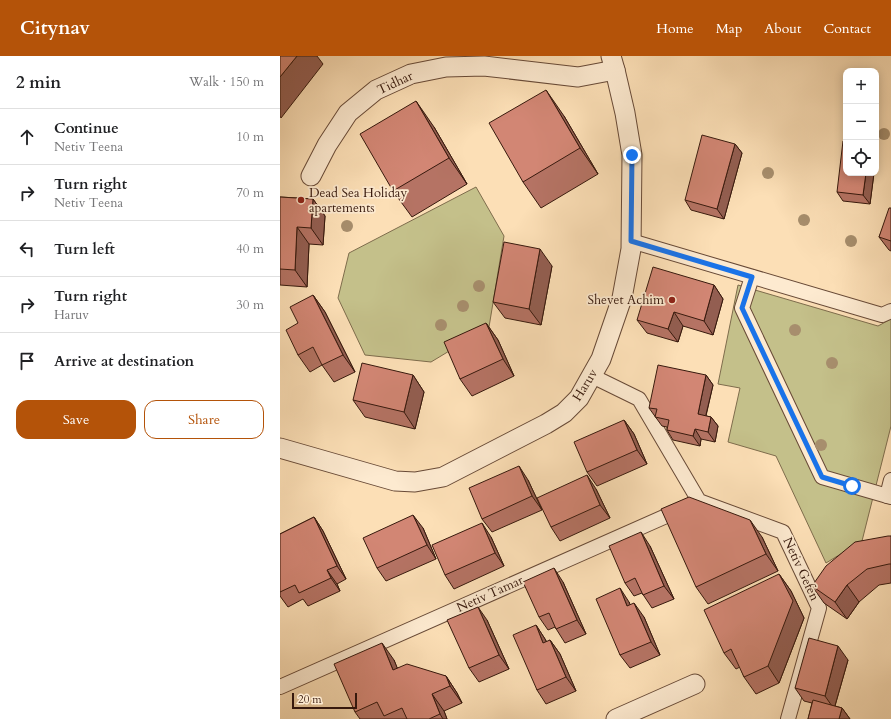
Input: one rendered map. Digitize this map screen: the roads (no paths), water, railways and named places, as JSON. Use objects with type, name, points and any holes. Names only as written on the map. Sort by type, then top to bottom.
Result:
[{"type":"street","name":"Tidhar","points":[[312,176],[328,145],[348,113],[376,90],[411,74],[446,67],[484,66],[578,77],[613,63]]},
{"type":"street","name":"Haruv","points":[[280,448],[395,481],[415,482],[443,477],[546,424],[564,413],[579,398],[601,359],[622,298],[631,249],[632,155],[625,113],[613,63]]},
{"type":"street","points":[[631,241],[882,315],[891,311]]},
{"type":"street","points":[[752,277],[742,308],[822,477],[889,497],[891,480]]},
{"type":"street","points":[[592,376],[639,399],[699,501]]},
{"type":"street","name":"Netiv Tamar","points":[[280,687],[699,501]]},
{"type":"street","name":"Netiv Gefen","points":[[699,501],[783,532],[819,608],[788,719]]},
{"type":"street","points":[[616,719],[694,684]]},
{"type":"place","name":"Dead Sea Holiday apartements","points":[[301,200]]},
{"type":"place","name":"Shevet Achim","points":[[672,300]]}]
